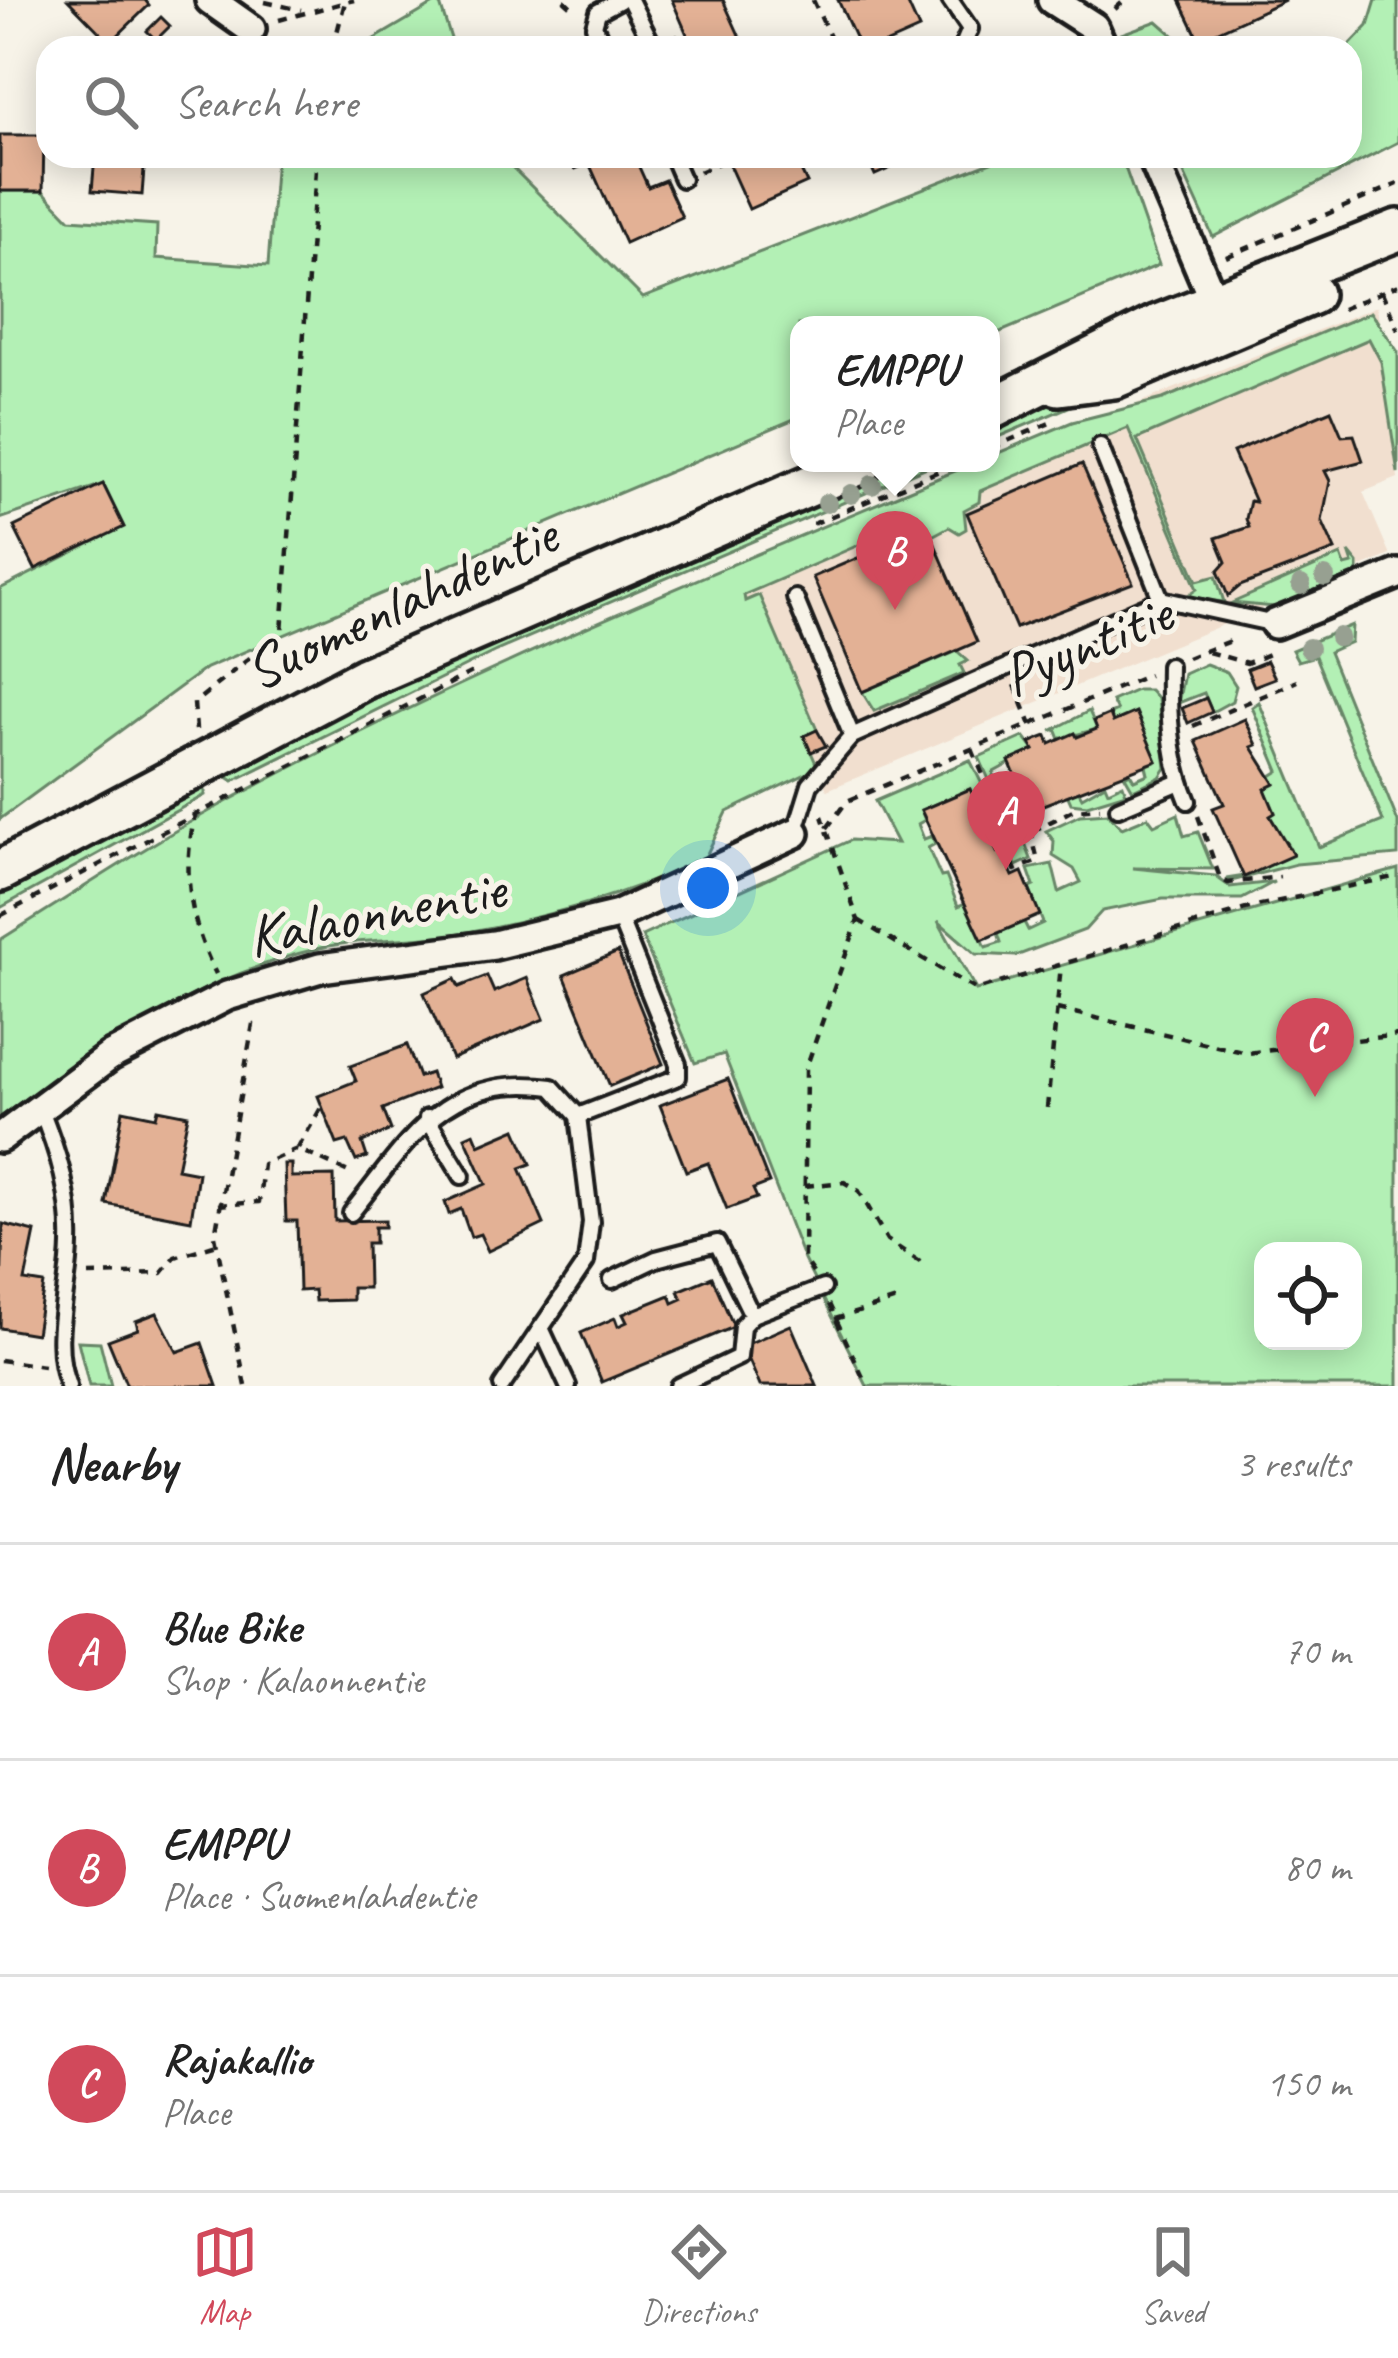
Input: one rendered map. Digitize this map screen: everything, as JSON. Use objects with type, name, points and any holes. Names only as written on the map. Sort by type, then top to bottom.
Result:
[{"type":"main road","points":[[1221,317],[1398,230]]},
{"type":"main road","points":[[1000,405],[1041,388],[1103,350],[1390,275]]},
{"type":"main road","name":"Suomenlahdentie","points":[[0,871],[365,678],[841,472]]},
{"type":"street","points":[[210,0],[250,28]]},
{"type":"street","points":[[1052,0],[1094,27],[1098,36]]},
{"type":"street","points":[[1157,168],[1221,317]]},
{"type":"street","points":[[1274,624],[1398,574]]},
{"type":"street","name":"Kalaonnentie","points":[[0,1138],[110,1055],[227,996],[320,968],[494,945],[618,915],[795,833]]},
{"type":"lane","points":[[599,36],[593,26],[598,12],[620,0]]},
{"type":"lane","points":[[630,0],[648,36]]},
{"type":"lane","points":[[950,0],[970,28],[967,36]]},
{"type":"lane","points":[[677,168],[682,179]]},
{"type":"lane","points":[[1100,446],[1161,599]]},
{"type":"lane","points":[[795,598],[852,736]]},
{"type":"lane","points":[[795,833],[810,785],[852,736],[1161,599],[1274,624]]},
{"type":"lane","points":[[1169,666],[1171,736],[1188,801]]},
{"type":"lane","points":[[1118,808],[1180,782]]},
{"type":"lane","points":[[578,1116],[678,1077],[679,1064],[618,915]]},
{"type":"lane","points":[[352,1213],[427,1118],[466,1095],[508,1082],[552,1087],[578,1116],[591,1222],[586,1262],[502,1386]]},
{"type":"lane","points":[[40,1107],[67,1187],[66,1276],[59,1326],[68,1386]]},
{"type":"lane","points":[[427,1118],[462,1177]]},
{"type":"lane","points":[[612,1280],[656,1259],[717,1243],[752,1315]]},
{"type":"lane","points":[[678,1386],[715,1379],[739,1357],[742,1326],[752,1315],[823,1288]]},
{"type":"lane","points":[[542,1328],[568,1386]]},
{"type":"path","points":[[260,0],[306,12]]},
{"type":"path","points":[[250,28],[354,0]]},
{"type":"path","points":[[813,0],[830,36]]},
{"type":"path","points":[[336,36],[345,2]]},
{"type":"path","points":[[192,719],[194,703],[258,656],[282,632],[315,168]]},
{"type":"path","points":[[682,179],[708,168]]},
{"type":"path","points":[[1260,242],[1398,184]]},
{"type":"path","points":[[1390,275],[1398,285]]},
{"type":"path","points":[[1390,275],[1398,330]]},
{"type":"path","points":[[804,527],[936,472]]},
{"type":"path","name":"Pyyntitie","points":[[858,920],[827,828],[848,801],[1274,624]]},
{"type":"path","points":[[0,916],[496,661]]},
{"type":"path","points":[[1171,736],[1297,681]]},
{"type":"path","points":[[1024,707],[1031,725]]},
{"type":"path","points":[[972,749],[999,812],[1015,870],[1038,861],[1031,832],[999,812]]},
{"type":"path","points":[[1188,801],[1220,878],[1228,883],[1280,877]]},
{"type":"path","points":[[1031,832],[1073,810],[1118,808]]},
{"type":"path","points":[[196,812],[186,870],[191,910],[227,996],[253,1024],[218,1205],[217,1244],[246,1386]]},
{"type":"path","points":[[867,1386],[823,1288],[804,1260],[806,1068],[858,920],[976,990],[1256,906],[1398,876]]},
{"type":"path","points":[[1048,1108],[1061,965]]},
{"type":"path","points":[[1057,1010],[1246,1053],[1398,1036]]},
{"type":"path","points":[[218,1205],[260,1202],[263,1164],[297,1149],[322,1106]]},
{"type":"path","points":[[297,1149],[375,1184]]},
{"type":"path","points":[[805,1186],[844,1182],[859,1191],[886,1240],[923,1264]]},
{"type":"path","points":[[66,1276],[162,1274],[175,1256],[217,1244]]},
{"type":"path","points":[[835,1319],[900,1299]]},
{"type":"path","points":[[0,1360],[62,1369]]},
{"type":"shaded area","points":[[1377,306],[1398,478],[1363,492],[1390,555],[827,790],[730,569],[969,472],[1000,472],[1000,459]]},
{"type":"green space","points":[[1376,0],[1398,0],[1398,142],[1362,160],[1358,36],[1368,26]]},
{"type":"green space","points":[[439,1],[450,36],[379,36]]},
{"type":"green space","points":[[1157,21],[1174,36],[1122,36]]},
{"type":"green space","points":[[275,168],[513,168],[643,298],[975,168],[1125,168],[1159,265],[1000,332],[1000,316],[790,316],[790,421],[206,668],[0,819],[0,589],[123,527],[103,484],[0,519],[0,191],[43,191],[70,219],[157,225],[156,258],[268,266]]},
{"type":"green space","points":[[1181,168],[1347,168],[1213,237]]},
{"type":"green space","points":[[1371,312],[1398,352],[1398,473],[1381,362],[1369,339],[1137,439],[1197,581],[1216,576],[1224,602],[1184,598],[1197,589],[1128,428],[980,491],[979,502],[964,510],[966,529],[959,533],[949,527],[932,536],[916,520],[744,595],[745,601],[759,595],[817,730],[804,736],[818,768],[727,812],[704,860],[616,894],[529,919],[449,935],[320,948],[230,977],[113,1042],[0,1123],[0,940],[226,802],[409,709],[596,623],[953,472],[1000,472],[1000,452],[1072,422],[1163,399]]},
{"type":"green space","points":[[1068,398],[1071,406],[1000,436],[1000,424]]},
{"type":"green space","points":[[885,472],[915,472],[496,651],[233,781],[223,774],[473,647]]},
{"type":"green space","points":[[1349,552],[1358,563],[1358,577],[1286,608],[1232,603],[1341,555],[1345,566],[1353,564]]},
{"type":"green space","points":[[1352,625],[1351,642],[1329,652],[1398,822],[1398,855],[1296,864],[1232,881],[1226,879],[1245,876],[1293,854],[1270,816],[1275,812],[1265,789],[1274,785],[1271,776],[1279,771],[1252,707],[1259,702],[1319,847],[1383,821],[1315,656],[1298,661],[1292,650]]},
{"type":"green space","points":[[957,651],[968,661],[960,665],[964,673],[874,711],[862,692]]},
{"type":"green space","points":[[1206,664],[1227,672],[1236,686],[1232,701],[1212,712],[1204,693],[1178,703],[1184,674]]},
{"type":"green space","points":[[1137,690],[1150,690],[1158,699],[1166,768],[1160,777],[1133,790],[1125,776],[1130,773],[1134,780],[1148,774],[1146,766],[1157,761],[1136,713],[1113,722],[1110,714],[1117,711],[1112,701]]},
{"type":"green space","points":[[1089,711],[1097,729],[1060,739],[1056,729],[1051,731]]},
{"type":"green space","points":[[1024,737],[1034,750],[994,772],[991,784],[979,757]]},
{"type":"green space","points":[[970,760],[986,792],[985,809],[980,811],[970,789],[921,810],[925,820],[918,824],[924,839],[932,836],[935,844],[928,848],[941,877],[946,876],[958,906],[966,903],[986,947],[1001,942],[998,933],[1024,922],[1028,930],[1043,923],[1029,888],[1034,886],[1028,869],[1052,864],[1059,892],[1081,882],[1074,869],[1053,856],[1054,841],[1046,831],[1080,815],[1107,813],[1122,828],[1148,817],[1154,825],[1178,814],[1184,836],[1198,832],[1213,869],[1133,868],[1215,876],[1230,887],[1274,882],[1242,899],[1163,899],[1102,911],[1085,930],[1016,956],[976,954],[938,921],[976,990],[1398,869],[1398,1386],[867,1386],[804,1260],[724,1054],[695,1063],[642,936],[851,840],[897,843],[875,801]]},
{"type":"green space","points":[[205,783],[205,795],[0,908],[0,894]]},
{"type":"green space","points":[[1105,784],[1108,791],[1123,784],[1126,793],[1087,805],[1071,803],[1067,794],[1078,790],[1082,797]]},
{"type":"green space","points":[[1008,823],[1024,840],[1031,859],[1016,866],[1007,843]]},
{"type":"green space","points":[[78,1341],[100,1342],[111,1386],[89,1386]]},
{"type":"building","points":[[68,0],[145,0],[149,5],[117,36],[103,36]]},
{"type":"building","points":[[672,0],[723,0],[739,36],[688,36]]},
{"type":"building","points":[[838,0],[906,0],[919,29],[903,36],[854,36]]},
{"type":"building","points":[[1180,0],[1285,0],[1208,36],[1197,36]]},
{"type":"building","points":[[161,17],[170,26],[160,36],[147,31]]},
{"type":"building","points":[[0,135],[36,135],[36,168],[43,168],[43,191],[0,191]]},
{"type":"building","points":[[94,168],[144,168],[142,195],[92,191]]},
{"type":"building","points":[[591,168],[639,168],[648,187],[665,180],[682,217],[625,243]]},
{"type":"building","points":[[730,168],[800,168],[807,183],[749,209]]},
{"type":"building","points":[[1331,410],[1342,436],[1354,435],[1363,461],[1325,471],[1330,481],[1322,521],[1335,550],[1240,586],[1228,596],[1218,571],[1226,562],[1216,538],[1249,527],[1250,501],[1255,502],[1233,452]]},
{"type":"building","points":[[1082,464],[1133,583],[1016,628],[967,513]]},
{"type":"building","points":[[103,484],[124,527],[35,569],[14,527]]},
{"type":"building","points":[[928,528],[977,642],[862,692],[813,577]]},
{"type":"building","points":[[1267,661],[1275,678],[1254,686],[1247,669]]},
{"type":"building","points":[[1206,698],[1212,712],[1188,723],[1182,708]]},
{"type":"building","points":[[1136,712],[1157,761],[1030,810],[1009,761],[1034,750],[1030,743],[1039,739],[1047,736],[1050,744],[1075,733],[1077,737],[1097,729],[1094,721],[1110,714],[1113,722]]},
{"type":"building","points":[[1245,719],[1257,745],[1252,747],[1275,784],[1265,789],[1275,813],[1270,816],[1293,855],[1244,877],[1213,808],[1224,804],[1196,741]]},
{"type":"building","points":[[817,730],[826,746],[811,752],[804,736]]},
{"type":"building","points":[[970,789],[980,811],[985,809],[989,816],[992,825],[986,827],[997,852],[1001,849],[1013,876],[1022,872],[1040,915],[982,940],[921,810]]},
{"type":"building","points":[[618,952],[663,1064],[610,1086],[564,975]]},
{"type":"building","points":[[487,976],[494,992],[527,978],[544,1019],[452,1059],[424,993],[455,979],[459,987]]},
{"type":"building","points":[[407,1045],[419,1077],[431,1073],[436,1088],[383,1109],[391,1130],[362,1142],[367,1157],[356,1161],[347,1141],[337,1144],[318,1096],[356,1081],[350,1066]]},
{"type":"building","points":[[728,1079],[769,1183],[753,1189],[757,1198],[727,1209],[708,1163],[686,1171],[660,1105]]},
{"type":"building","points":[[158,1109],[188,1115],[177,1169],[198,1173],[191,1220],[106,1204],[123,1110],[156,1117]]},
{"type":"building","points":[[516,1129],[531,1164],[520,1168],[544,1224],[488,1251],[480,1234],[471,1237],[461,1209],[449,1214],[445,1202],[486,1184],[465,1137],[474,1133],[479,1145]]},
{"type":"building","points":[[284,1164],[291,1164],[291,1177],[334,1176],[335,1221],[385,1220],[385,1227],[375,1227],[375,1243],[367,1243],[368,1288],[352,1288],[352,1300],[315,1301],[314,1290],[299,1291],[297,1221],[286,1221]]},
{"type":"building","points":[[3,1224],[35,1232],[25,1281],[44,1284],[36,1334],[0,1328]]},
{"type":"building","points":[[712,1277],[734,1327],[602,1382],[581,1333],[615,1318],[618,1326],[627,1322],[623,1314],[670,1295],[673,1303],[682,1299],[678,1291]]},
{"type":"building","points":[[157,1313],[177,1352],[202,1343],[217,1386],[127,1386],[108,1340],[138,1329],[136,1321]]},
{"type":"building","points":[[791,1325],[817,1386],[760,1386],[743,1346]]},
{"type":"place","name":"EMPPU","points":[[895,610]]},
{"type":"place","name":"Blue Bike","points":[[1006,870]]},
{"type":"place","name":"Rajakallio","points":[[1315,1097]]}]
